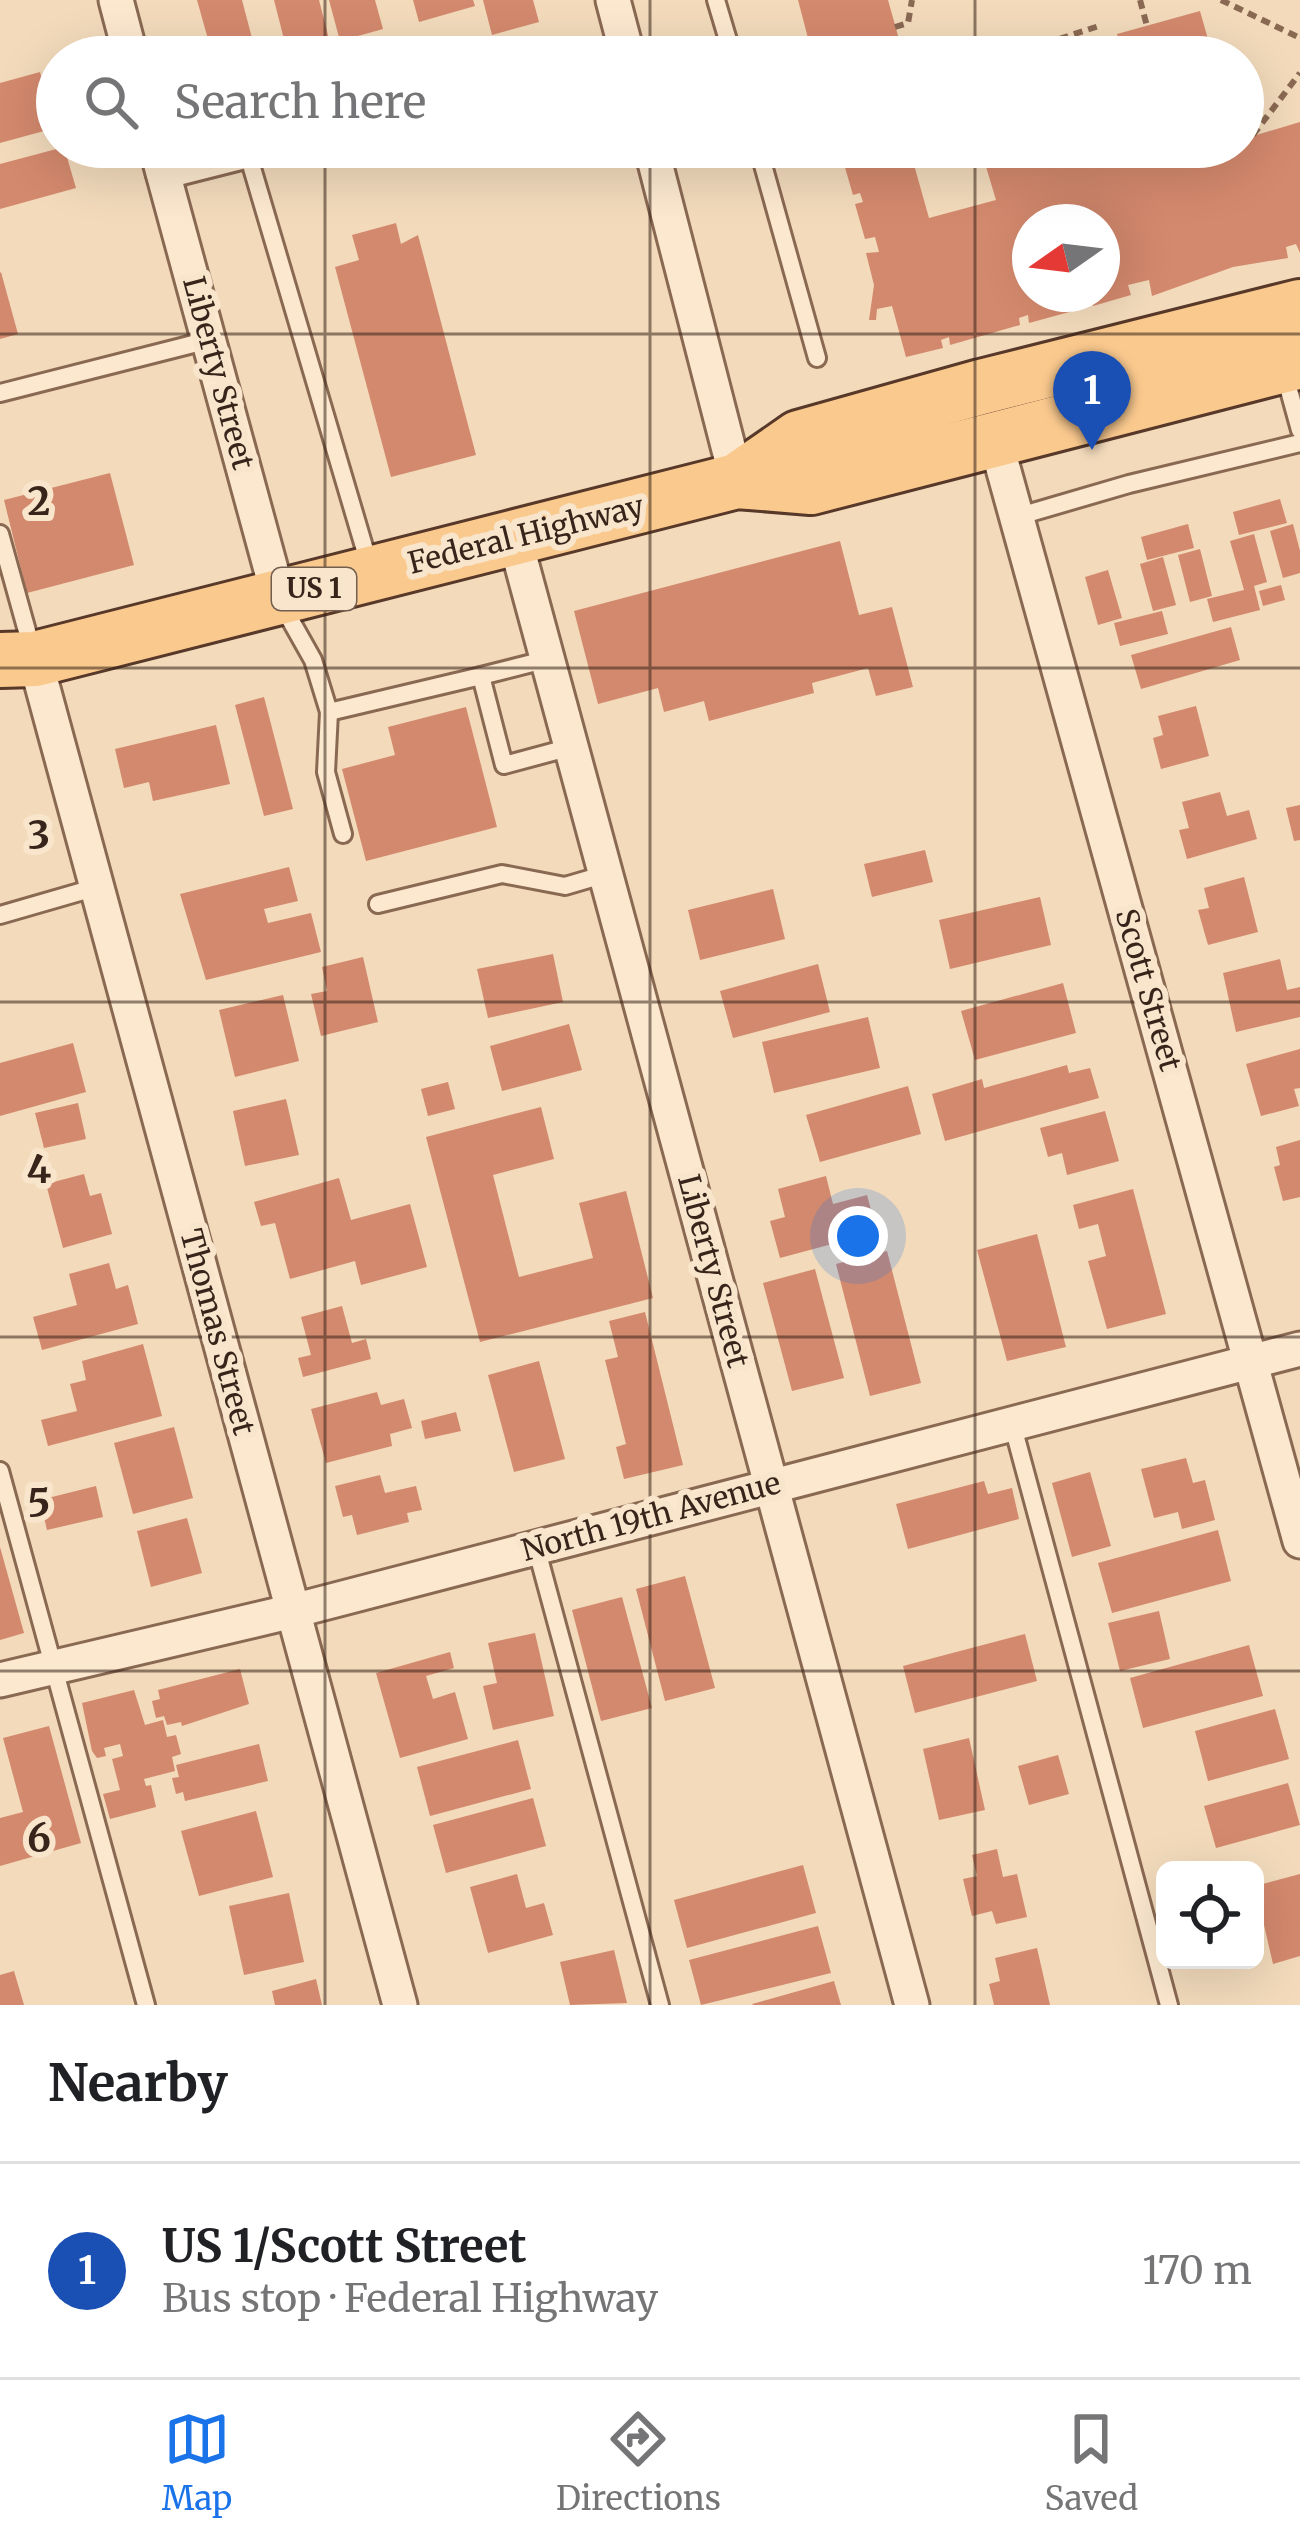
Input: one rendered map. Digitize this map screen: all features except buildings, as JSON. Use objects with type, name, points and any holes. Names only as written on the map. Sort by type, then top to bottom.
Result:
[{"type":"main road","name":"Federal Highway","points":[[737,481],[799,438],[1300,307]]},
{"type":"main road","name":"Federal Highway","points":[[12,666],[737,481],[811,487],[1291,363]]},
{"type":"street","points":[[116,0],[125,36]]},
{"type":"street","points":[[613,0],[618,36]]},
{"type":"street","name":"Liberty Street","points":[[161,168],[279,599]]},
{"type":"street","points":[[656,168],[737,481]]},
{"type":"street","name":"Scott Street","points":[[994,439],[1300,1541]]},
{"type":"street","name":"Liberty Street","points":[[514,536],[912,2005]]},
{"type":"street","name":"Thomas Street","points":[[12,666],[97,886],[400,2005]]},
{"type":"street","name":"North 19th Avenue","points":[[0,1680],[293,1611],[1300,1349]]},
{"type":"lane","points":[[716,0],[727,36]]},
{"type":"lane","points":[[259,168],[372,574]]},
{"type":"lane","points":[[764,168],[817,358]]},
{"type":"lane","points":[[0,393],[209,340]]},
{"type":"lane","points":[[1291,363],[1300,430]]},
{"type":"lane","points":[[1016,518],[1130,484],[1300,443]]},
{"type":"lane","points":[[0,534],[12,666]]},
{"type":"lane","points":[[279,599],[313,660],[329,712],[326,772],[343,834]]},
{"type":"lane","points":[[329,712],[548,658]]},
{"type":"lane","points":[[481,676],[505,765],[571,747]]},
{"type":"lane","points":[[378,904],[502,874],[565,886],[606,874]]},
{"type":"lane","points":[[0,914],[97,886]]},
{"type":"lane","points":[[1012,1423],[1169,2005]]},
{"type":"lane","points":[[0,1471],[146,2005]]},
{"type":"lane","points":[[536,1547],[660,2005]]},
{"type":"path","points":[[895,27],[908,23],[913,0]]},
{"type":"path","points":[[1140,0],[1147,26]]},
{"type":"path","points":[[1221,0],[1300,38]]},
{"type":"path","points":[[1068,36],[1099,26]]},
{"type":"path","points":[[1264,121],[1300,74]]},
{"type":"place","name":"US 1/Scott Street","points":[[1092,450]]}]
